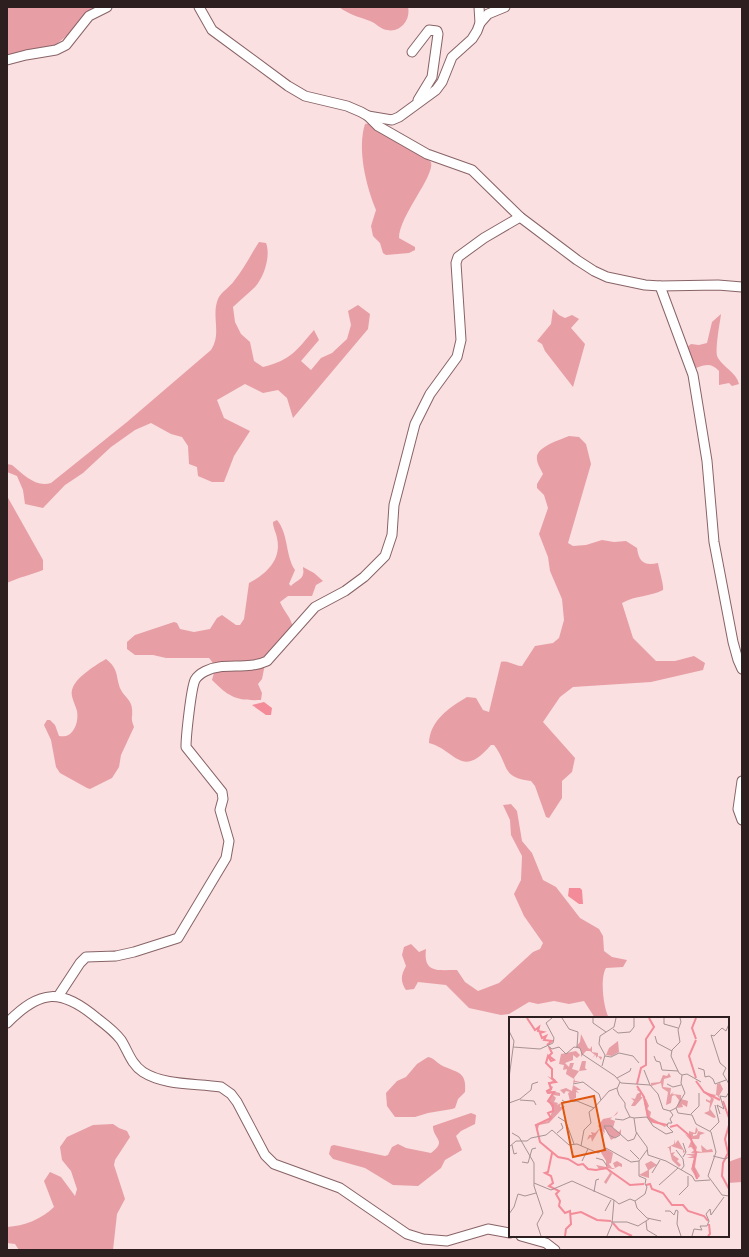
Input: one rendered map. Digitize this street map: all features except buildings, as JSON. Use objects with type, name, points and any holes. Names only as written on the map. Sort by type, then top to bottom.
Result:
[{"type":"street","points":[[7,60],[56,50],[66,45],[89,16],[107,7]]},
{"type":"street","points":[[199,7],[212,30],[288,86],[305,96],[347,106],[368,116],[392,120],[399,117],[436,90],[442,82],[452,56],[472,39],[480,23],[488,14],[503,7]]},
{"type":"street","points":[[479,7],[480,23]]},
{"type":"street","points":[[412,52],[429,30],[437,31],[438,34],[432,77],[416,105]]},
{"type":"street","points":[[368,116],[378,126],[427,154],[472,170],[520,217],[576,260],[607,277],[660,286],[718,285],[742,287]]},
{"type":"street","points":[[59,996],[80,963],[86,957],[116,956],[134,952],[178,938],[182,934],[190,917],[226,858],[229,841],[221,818],[222,792],[186,747],[186,726],[194,682],[203,672],[217,667],[259,665],[267,662],[315,607],[346,591],[364,578],[385,556],[392,535],[394,505],[415,424],[430,394],[457,357],[460,350],[461,340],[456,263],[458,257],[484,238],[520,217]]},
{"type":"street","points":[[660,286],[693,375],[707,461],[714,542],[733,642],[742,669]]},
{"type":"street","points":[[742,781],[738,809],[742,820]]},
{"type":"street","points":[[7,1023],[16,1014],[37,999],[59,996],[90,1012],[114,1032],[120,1039],[135,1065],[151,1077],[176,1082],[221,1087],[227,1090],[237,1102],[265,1155],[274,1164],[340,1188],[399,1229],[415,1237],[447,1241],[488,1229],[509,1233]]},
{"type":"street","points":[[525,1237],[546,1243],[555,1250]]},
{"type":"shaded area","points":[[7,7],[103,7],[54,46],[7,57]]},
{"type":"shaded area","points":[[339,7],[408,7],[408,16],[404,24],[396,30],[387,30]]},
{"type":"shaded area","points":[[371,123],[431,162],[428,177],[410,208],[401,229],[399,238],[415,247],[415,250],[409,253],[386,255],[383,253],[380,243],[373,236],[371,226],[376,210],[366,179],[362,156],[365,124]]},
{"type":"shaded area","points":[[259,242],[266,243],[268,254],[264,272],[255,287],[233,307],[235,322],[241,334],[250,342],[254,361],[263,367],[287,358],[314,330],[319,340],[301,361],[311,370],[321,358],[332,353],[347,339],[351,325],[348,311],[358,305],[370,314],[368,329],[293,418],[287,398],[278,390],[263,393],[245,384],[217,400],[224,418],[250,431],[234,456],[224,482],[212,482],[198,476],[197,467],[189,464],[188,446],[182,437],[171,434],[151,423],[135,430],[111,447],[83,473],[65,485],[43,508],[25,504],[23,490],[17,476],[7,472],[7,464],[12,465],[35,482],[40,484],[51,483],[127,422],[211,350],[216,338],[216,305],[218,299],[238,276]]},
{"type":"shaded area","points":[[553,309],[565,318],[572,315],[579,319],[571,328],[585,344],[573,387],[545,351],[542,344],[537,341],[551,324]]},
{"type":"shaded area","points":[[721,314],[717,355],[718,358],[733,373],[739,384],[732,386],[729,383],[719,385],[719,371],[711,365],[696,368],[687,347],[691,344],[699,345],[707,343],[712,322]]},
{"type":"shaded area","points":[[569,436],[579,437],[586,444],[591,464],[568,543],[573,546],[586,545],[602,540],[614,542],[626,541],[637,548],[639,557],[643,562],[649,564],[658,563],[663,590],[627,600],[622,603],[633,638],[656,661],[675,661],[694,656],[705,663],[703,670],[651,682],[573,687],[560,697],[543,722],[575,758],[572,772],[562,781],[562,798],[549,818],[546,817],[535,786],[531,781],[514,777],[510,773],[494,745],[491,745],[481,755],[465,762],[429,743],[430,735],[437,721],[454,705],[467,697],[476,698],[483,710],[489,712],[501,662],[522,666],[535,646],[553,643],[559,638],[564,620],[562,599],[550,571],[548,557],[539,534],[548,508],[544,495],[537,488],[537,484],[543,474],[538,465],[537,455],[540,451],[554,442]]},
{"type":"shaded area","points":[[7,496],[43,560],[43,570],[7,583]]},
{"type":"shaded area","points":[[277,520],[281,526],[295,570],[289,584],[291,586],[303,576],[303,567],[314,573],[323,581],[316,585],[312,596],[288,596],[280,602],[291,621],[293,628],[266,659],[262,679],[258,684],[262,693],[261,700],[239,699],[223,690],[212,680],[214,668],[213,663],[209,658],[166,658],[153,655],[135,655],[127,649],[127,642],[135,635],[174,622],[177,623],[180,629],[194,632],[210,629],[217,618],[222,615],[236,625],[240,625],[244,619],[249,583],[267,571],[275,560],[278,546],[273,522]]},
{"type":"shaded area","points":[[106,659],[115,670],[121,690],[132,706],[132,721],[134,727],[121,755],[119,767],[112,778],[90,789],[60,773],[56,767],[51,740],[44,725],[47,720],[50,720],[55,725],[59,736],[68,735],[71,733],[77,720],[77,711],[72,696],[73,687],[83,675]]},
{"type":"shaded area","points":[[264,702],[272,708],[271,715],[266,715],[252,705]]},
{"type":"shaded area","points":[[511,804],[517,811],[522,841],[532,853],[543,880],[556,887],[580,918],[599,929],[603,936],[604,951],[612,957],[627,960],[623,967],[606,968],[604,973],[603,993],[605,1007],[609,1017],[594,1017],[584,1001],[569,1004],[554,1001],[538,1004],[529,1002],[509,1014],[501,1015],[469,1008],[446,985],[418,982],[414,989],[406,990],[404,987],[402,978],[406,966],[402,955],[404,947],[411,944],[419,952],[426,949],[427,963],[429,967],[438,970],[457,970],[465,982],[478,991],[499,983],[533,952],[540,949],[543,943],[524,916],[514,894],[521,880],[522,856],[511,835],[510,820],[503,805]]},
{"type":"shaded area","points":[[569,888],[580,888],[582,890],[583,904],[579,904],[568,896]]},
{"type":"shaded area","points":[[428,1057],[459,1073],[464,1080],[465,1092],[458,1099],[455,1108],[415,1117],[395,1117],[387,1106],[386,1093],[397,1081],[406,1077],[417,1064]]},
{"type":"shaded area","points":[[471,1113],[476,1115],[475,1124],[461,1131],[456,1136],[462,1150],[445,1160],[441,1168],[418,1186],[393,1185],[365,1168],[333,1159],[329,1154],[331,1146],[334,1145],[385,1156],[388,1155],[392,1147],[398,1144],[406,1148],[431,1153],[436,1149],[439,1142],[433,1126]]},
{"type":"shaded area","points":[[113,1124],[127,1131],[130,1137],[115,1160],[114,1165],[125,1199],[117,1214],[113,1250],[19,1250],[15,1244],[7,1243],[7,1227],[32,1221],[44,1215],[54,1207],[44,1181],[50,1172],[61,1177],[75,1196],[77,1189],[71,1171],[62,1160],[60,1147],[67,1137],[93,1125]]},
{"type":"shaded area","points":[[742,1157],[742,1182],[729,1183],[729,1162]]}]
